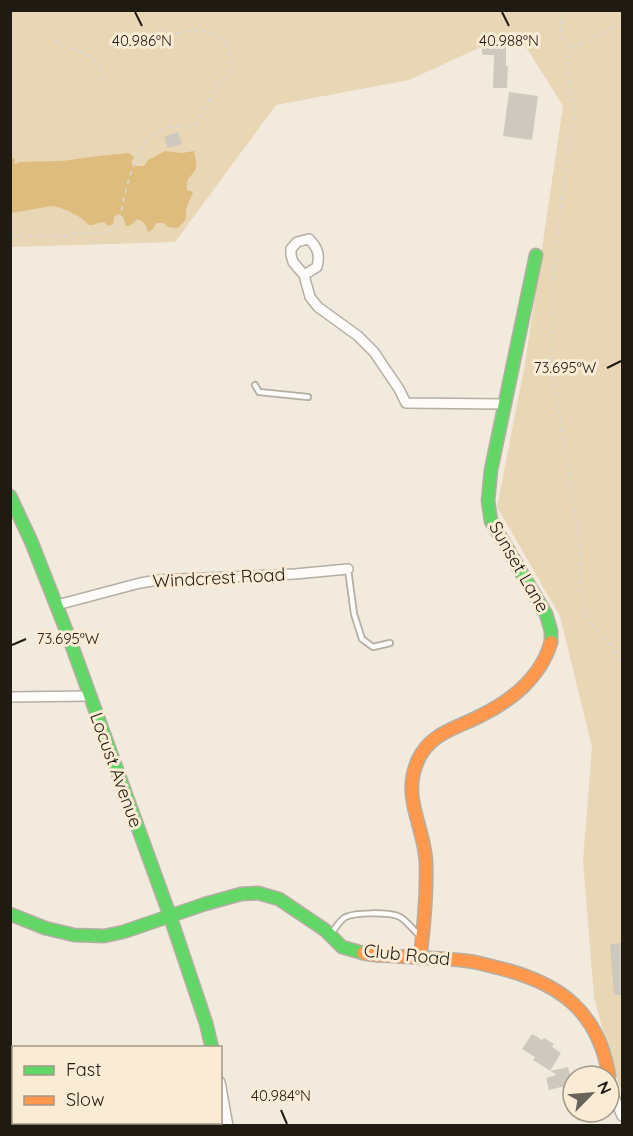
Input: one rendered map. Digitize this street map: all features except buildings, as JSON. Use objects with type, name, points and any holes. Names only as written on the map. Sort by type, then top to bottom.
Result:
[{"type":"street","name":"Sunset Lane","points":[[420,958],[427,896],[423,838],[411,797],[417,762],[432,740],[481,716],[523,687],[534,676],[551,642],[551,628],[546,614],[491,521],[488,495],[504,404],[536,255]]},
{"type":"street","points":[[304,275],[310,297],[318,307],[358,336],[374,352],[406,403],[504,404]]},
{"type":"street","name":"Locust Avenue","points":[[10,496],[57,605],[170,916],[212,1046]]},
{"type":"street","name":"Windcrest Road","points":[[57,605],[158,580],[295,574],[348,569]]},
{"type":"street","points":[[10,696],[90,696]]},
{"type":"street","name":"Club Road","points":[[10,914],[74,935],[104,936],[123,932],[205,904],[242,894],[258,893],[279,899],[331,936],[342,947],[367,954],[470,961],[522,974],[555,989],[574,1004],[588,1020],[599,1040],[607,1064]]},
{"type":"street","points":[[222,1099],[224,1116],[228,1125]]},
{"type":"lane","points":[[255,386],[259,392],[308,397]]},
{"type":"lane","points":[[348,569],[354,614],[362,639],[373,647],[390,643]]},
{"type":"lane","points":[[331,936],[341,920],[347,916],[378,914],[398,916],[422,938]]},
{"type":"path","points":[[563,10],[562,39],[572,48]]},
{"type":"path","points":[[622,23],[572,48],[564,60],[575,114],[564,179],[552,287],[551,363],[580,544],[581,593],[586,616],[597,632],[610,644],[622,664]]},
{"type":"path","points":[[10,235],[61,237],[77,233],[111,232],[117,226],[120,217],[128,177],[150,136],[159,130],[194,126],[200,118],[215,88],[230,72],[229,50],[218,35],[198,30],[177,33],[157,30]]},
{"type":"path","points":[[54,39],[58,45],[82,52],[96,61],[100,69],[102,86]]},
{"type":"shaded area","points":[[10,11],[622,11],[622,1093],[621,1064],[612,1064],[594,997],[583,861],[592,747],[560,616],[497,507],[525,364],[563,106],[516,31],[409,80],[276,105],[175,242],[11,247]]},
{"type":"shaded area","points":[[165,151],[182,153],[194,151],[196,159],[196,167],[187,185],[187,190],[193,192],[186,209],[186,219],[178,228],[156,223],[148,232],[142,221],[137,219],[126,226],[123,217],[118,214],[114,217],[113,224],[108,226],[104,222],[89,225],[71,212],[52,206],[11,213],[11,158],[15,159],[15,164],[129,153],[134,157],[131,163],[144,166],[148,160]]},
{"type":"traffic: fast","points":[[536,255],[491,470],[488,501],[491,521],[546,614],[551,631],[551,642]]},
{"type":"traffic: fast","points":[[10,496],[31,541],[68,635],[170,916],[212,1046]]},
{"type":"traffic: fast","points":[[10,914],[45,928],[74,935],[104,936],[123,932],[205,904],[241,894],[258,893],[279,899],[325,930],[342,947],[363,953]]},
{"type":"traffic: slow","points":[[420,958],[425,910],[426,862],[413,799],[413,773],[418,760],[423,751],[437,737],[492,710],[513,695],[540,666],[551,642]]},
{"type":"traffic: slow","points":[[363,953],[472,962],[521,974],[540,982],[573,1003],[585,1017],[596,1034],[606,1064]]}]
